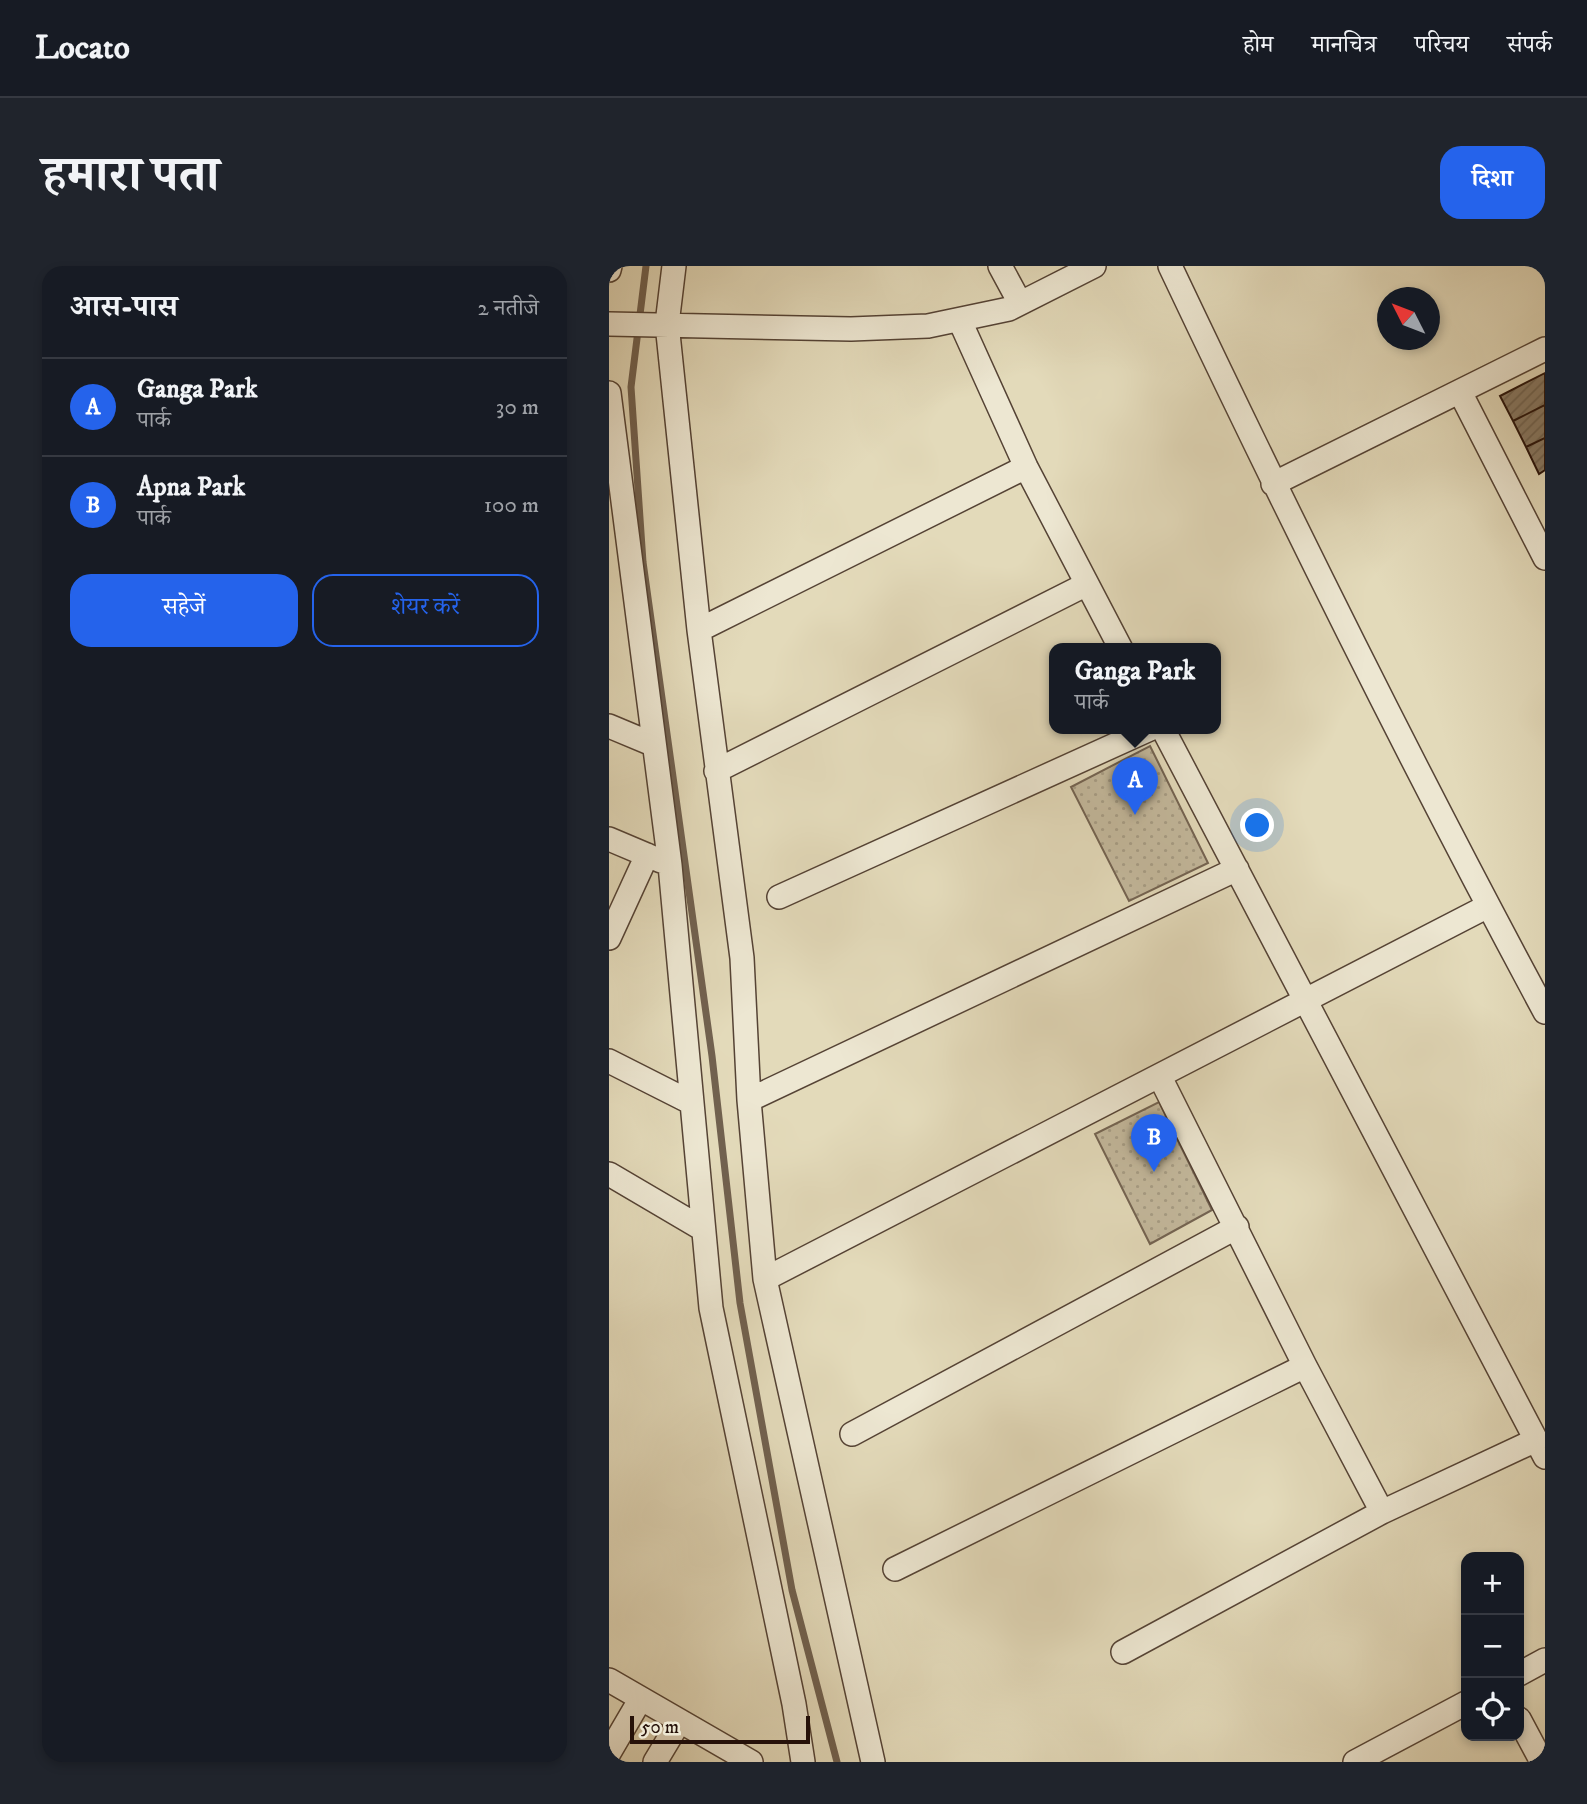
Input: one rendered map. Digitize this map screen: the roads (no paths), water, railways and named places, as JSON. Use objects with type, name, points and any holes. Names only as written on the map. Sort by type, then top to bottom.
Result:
[{"type":"street","points":[[674,266],[661,323],[716,771],[742,958],[749,1100],[765,1279],[873,1762]]},
{"type":"street","points":[[1000,266],[1020,303]]},
{"type":"street","points":[[609,324],[851,329],[960,321],[991,315],[1094,266]]},
{"type":"street","points":[[1170,266],[1273,484],[1488,906],[1545,1012]]},
{"type":"street","points":[[960,321],[1026,467],[1118,643]]},
{"type":"street","points":[[1273,484],[1545,349]]},
{"type":"street","points":[[1460,392],[1545,558]]},
{"type":"street","points":[[609,393],[652,744],[670,865],[701,1228],[711,1308],[794,1704],[803,1762]]},
{"type":"street","points":[[699,630],[1026,467]]},
{"type":"street","points":[[716,771],[1087,584]]},
{"type":"street","points":[[609,726],[652,744]]},
{"type":"street","points":[[779,897],[1139,734]]},
{"type":"street","points":[[1123,1652],[1382,1512],[1541,1449],[1166,734]]},
{"type":"street","points":[[609,839],[670,865]]},
{"type":"street","points":[[609,938],[647,855]]},
{"type":"street","points":[[749,1100],[1237,869]]},
{"type":"street","points":[[765,1279],[1488,906]]},
{"type":"street","points":[[609,1061],[690,1102]]},
{"type":"street","points":[[1160,1077],[1305,1366],[1382,1512]]},
{"type":"street","points":[[609,1174],[701,1228]]},
{"type":"street","points":[[852,1434],[1237,1227]]},
{"type":"street","points":[[895,1569],[1305,1366]]},
{"type":"street","points":[[1524,1671],[1545,1660]]},
{"type":"street","points":[[609,1681],[751,1762]]},
{"type":"street","points":[[609,1753],[640,1700]]},
{"type":"street","points":[[1355,1762],[1461,1706]]},
{"type":"street","points":[[655,1762],[679,1722]]},
{"type":"street","points":[[1524,1728],[1542,1762]]},
{"type":"waterway","points":[[646,266],[631,387],[643,562],[712,1056],[740,1303],[792,1590],[837,1762]]},
{"type":"place","name":"Ganga Park","points":[[1135,815]]},
{"type":"place","name":"Apna Park","points":[[1154,1172]]}]
